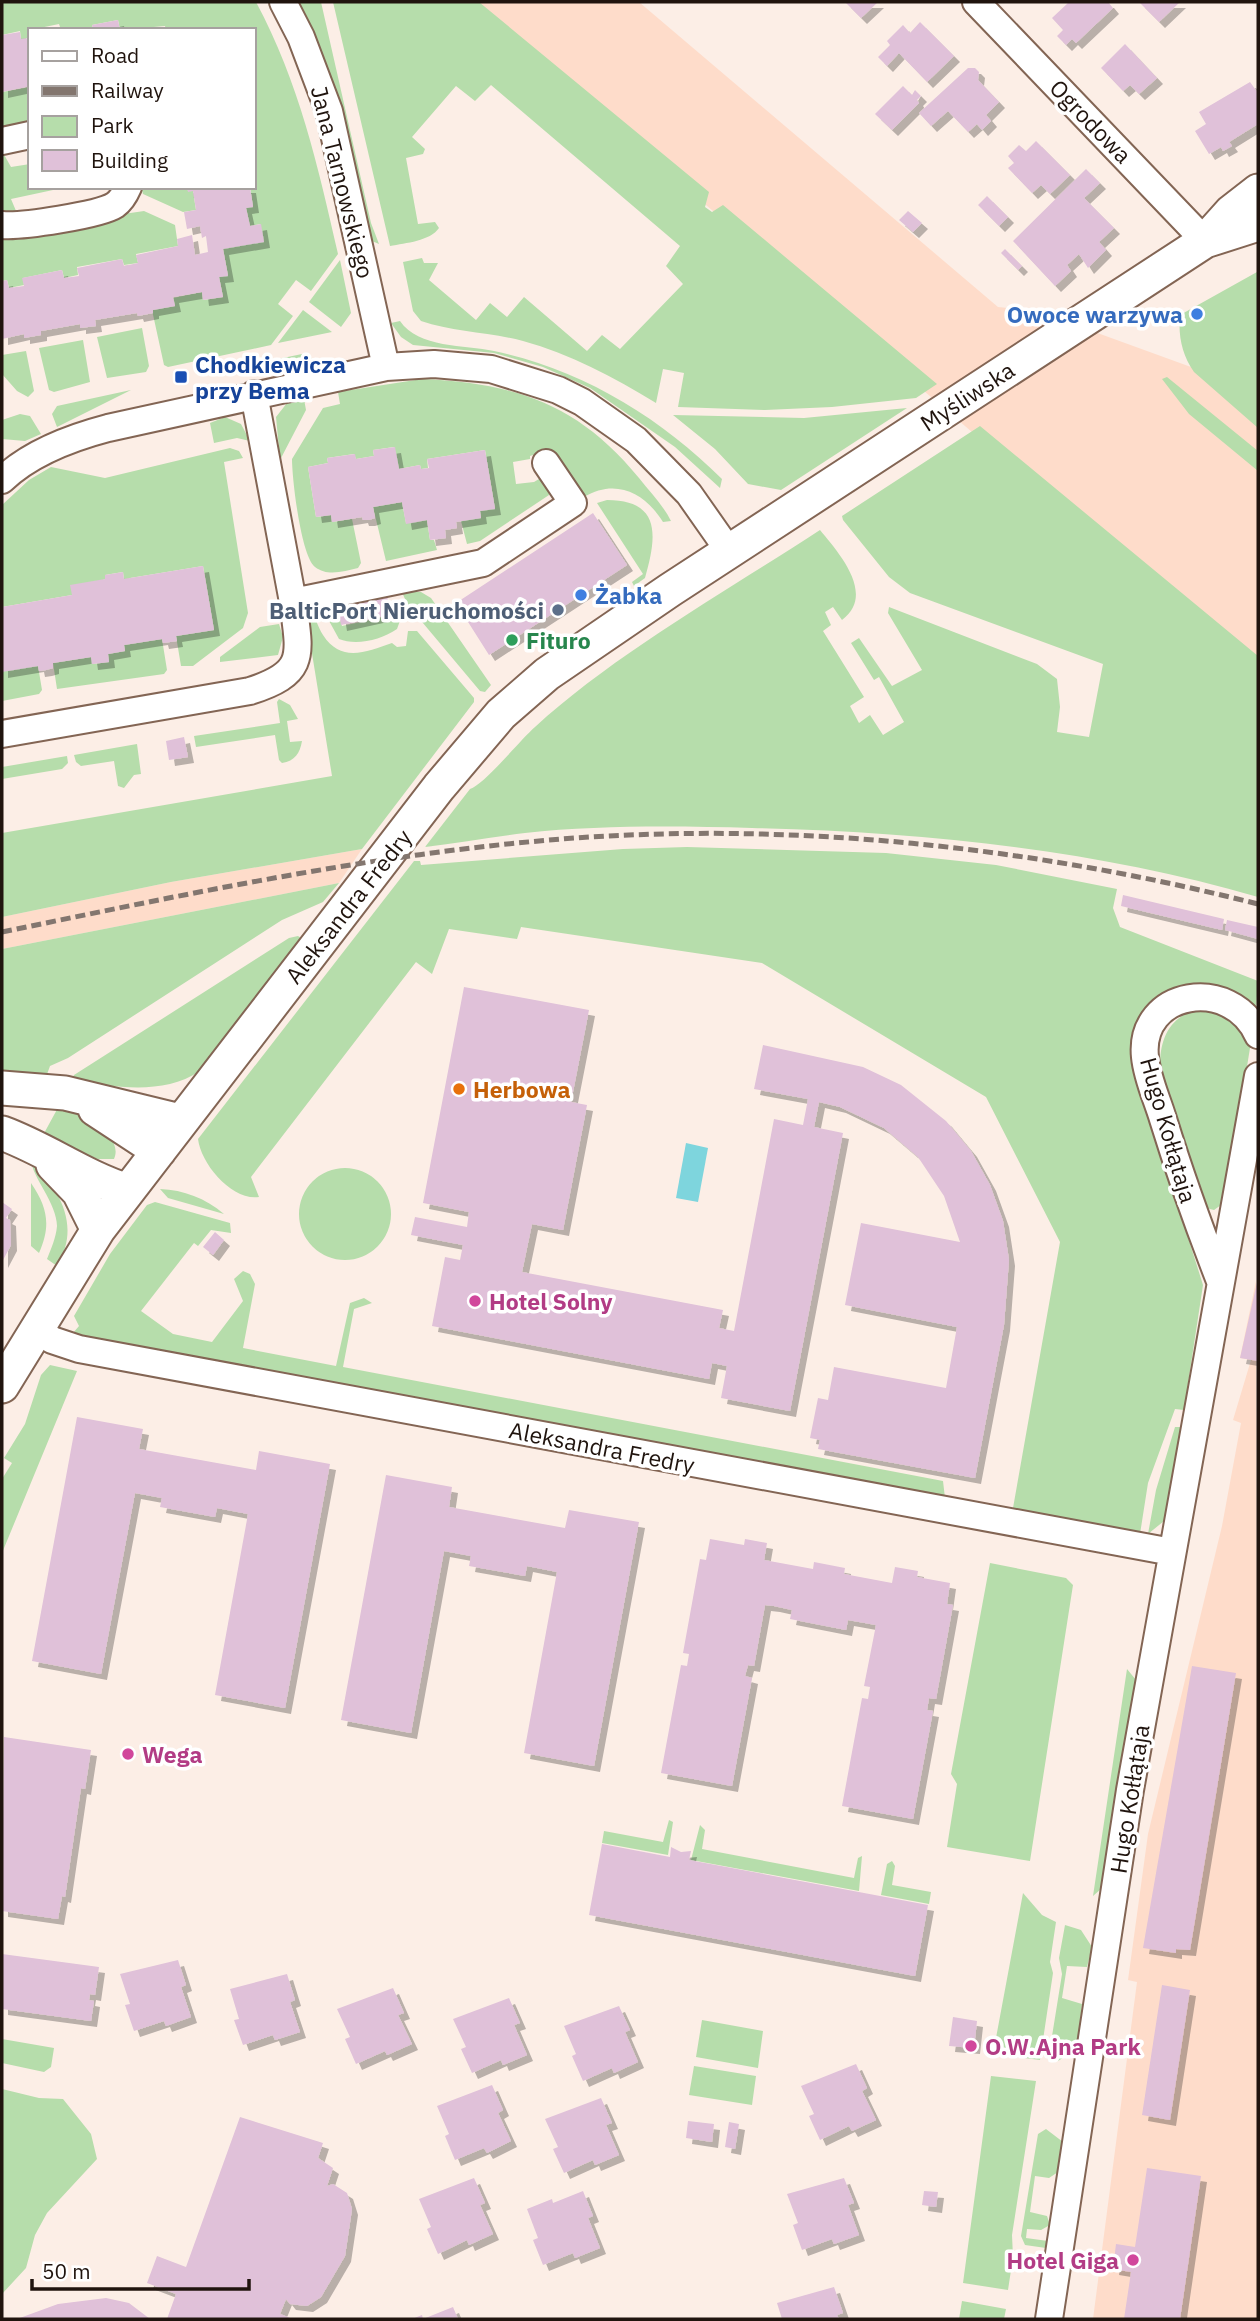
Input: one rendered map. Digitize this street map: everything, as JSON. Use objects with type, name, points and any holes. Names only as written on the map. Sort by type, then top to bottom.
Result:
[{"type":"street","name":"Jana Tarnowskiego","points":[[283,2],[305,46],[329,111],[386,367]]},
{"type":"street","name":"Ogrodowa","points":[[976,2],[1205,241]]},
{"type":"street","points":[[2,141],[28,135]]},
{"type":"street","points":[[2,225],[20,226],[108,209],[124,196],[127,189]]},
{"type":"street","name":"Myśliwska","points":[[729,551],[1205,241],[1231,212],[1258,191]]},
{"type":"street","name":"Myśliwska","points":[[1205,241],[1258,224]]},
{"type":"street","points":[[7,468],[86,433],[386,367],[434,364],[491,369],[538,382],[582,402],[636,440],[670,471],[697,503],[729,551]]},
{"type":"street","points":[[2,734],[250,691],[286,677],[294,666],[297,653],[293,602],[254,394]]},
{"type":"street","points":[[293,602],[483,563],[573,503],[546,463]]},
{"type":"street","name":"Aleksandra Fredry","points":[[2,1386],[98,1230],[439,788],[501,714],[558,666],[729,551]]},
{"type":"street","name":"Hugo Kołłątaja","points":[[1220,1281],[1188,1200],[1148,1072],[1145,1047],[1150,1030],[1163,1011],[1174,1003],[1193,996],[1215,997],[1233,1004],[1249,1018],[1258,1035]]},
{"type":"street","name":"Hugo Kołłątaja","points":[[1049,2319],[1128,1802],[1258,1076]]},
{"type":"street","points":[[2,1088],[65,1093],[180,1121]]},
{"type":"street","points":[[65,1093],[100,1111],[159,1152]]},
{"type":"street","points":[[2,1133],[37,1148],[91,1178],[128,1191]]},
{"type":"street","points":[[37,1148],[79,1192],[98,1230]]},
{"type":"street","name":"Aleksandra Fredry","points":[[37,1329],[52,1340],[79,1349],[1172,1552]]},
{"type":"shaded area","points":[[468,2],[639,2],[998,307],[1037,311],[1213,375],[1258,387],[1258,676]]},
{"type":"shaded area","points":[[362,849],[339,883],[2,949],[2,917],[171,882]]},
{"type":"shaded area","points":[[1256,1281],[1258,2319],[1093,2319],[1137,1982],[1128,1980],[1148,1834],[1222,1526],[1241,1423],[1233,1420],[1251,1360],[1240,1358]]},
{"type":"green space","points":[[2,2],[256,2],[296,94],[315,157],[338,254],[311,291],[296,280],[278,304],[293,316],[271,345],[168,367],[164,365],[152,310],[175,306],[173,298],[202,292],[203,300],[223,297],[219,277],[228,275],[223,249],[261,224],[250,226],[246,208],[253,206],[250,189],[256,189],[256,28],[120,28],[118,20],[92,25],[93,28],[60,28],[59,24],[28,28],[28,38],[21,39],[20,31],[2,35]]},
{"type":"green space","points":[[297,2],[321,2],[371,223],[379,244],[372,241],[334,86]]},
{"type":"green space","points":[[333,2],[479,2],[709,192],[705,207],[712,212],[723,205],[937,384],[916,398],[832,407],[765,410],[678,407],[684,373],[663,369],[656,403],[591,367],[540,346],[421,321],[413,311],[403,262],[422,258],[424,263],[438,263],[429,280],[476,320],[490,303],[507,317],[524,297],[587,351],[602,335],[620,349],[683,284],[666,266],[680,246],[491,85],[475,101],[456,86],[412,137],[425,149],[423,154],[406,158],[418,224],[435,222],[439,228],[424,239],[390,246]]},
{"type":"green space","points":[[28,87],[28,125],[2,131],[2,92]]},
{"type":"green space","points":[[2,151],[11,167],[28,164],[28,189],[58,189],[11,199],[19,218],[2,216]]},
{"type":"green space","points":[[142,189],[188,189],[193,191],[196,210],[183,212],[143,194]]},
{"type":"green space","points":[[144,211],[175,225],[178,246],[136,254],[138,263],[124,265],[122,259],[77,267],[78,275],[64,278],[62,270],[23,278],[24,285],[9,288],[7,280],[2,281],[2,232]]},
{"type":"green space","points":[[340,260],[351,313],[341,327],[309,302]]},
{"type":"green space","points":[[1257,272],[1258,428],[1194,372],[1180,338],[1180,315]]},
{"type":"green space","points":[[303,310],[332,332],[278,343]]},
{"type":"green space","points":[[400,321],[408,330],[430,341],[494,351],[526,359],[558,370],[617,398],[646,416],[698,456],[722,479],[720,488],[675,447],[590,388],[543,367],[494,353],[413,345],[401,337],[391,323]]},
{"type":"green space","points":[[142,328],[149,366],[146,372],[107,378],[97,337]]},
{"type":"green space","points":[[83,340],[90,382],[54,392],[49,390],[39,348]]},
{"type":"green space","points":[[26,351],[34,391],[28,397],[17,391],[2,374],[2,355]]},
{"type":"green space","points":[[302,354],[311,357],[313,365],[211,373]]},
{"type":"green space","points":[[1167,377],[1258,451],[1258,471],[1189,414],[1162,379]]},
{"type":"green space","points":[[422,379],[456,381],[516,393],[543,402],[568,415],[593,432],[616,453],[656,499],[671,521],[663,522],[648,503],[629,492],[607,489],[584,497],[550,449],[530,456],[530,459],[513,462],[516,484],[534,482],[544,476],[549,484],[549,495],[480,541],[467,544],[461,521],[481,518],[480,511],[495,508],[485,450],[427,459],[428,468],[421,469],[420,465],[399,469],[394,447],[373,450],[374,456],[356,459],[354,454],[327,458],[328,463],[308,467],[316,517],[331,515],[332,522],[352,519],[361,563],[358,568],[342,572],[320,570],[310,560],[302,533],[292,459],[323,408],[340,404],[338,392]]},
{"type":"green space","points":[[131,390],[57,427],[52,414],[57,406]]},
{"type":"green space","points":[[304,399],[306,410],[280,460],[276,417],[287,403]]},
{"type":"green space","points":[[907,408],[781,490],[748,484],[715,449],[673,415],[804,418]]},
{"type":"green space","points":[[20,414],[30,416],[41,434],[25,441],[2,439],[2,420]]},
{"type":"green space","points":[[225,417],[241,424],[250,441],[237,438],[214,443],[210,423]]},
{"type":"green space","points":[[980,426],[1258,656],[1258,897],[1196,880],[1071,855],[943,839],[816,830],[610,827],[525,833],[425,847],[470,789],[567,700],[636,648],[820,530],[844,561],[855,586],[856,598],[852,610],[842,620],[833,607],[825,612],[831,625],[823,631],[864,697],[850,706],[859,723],[870,715],[883,735],[904,722],[879,677],[874,680],[851,643],[859,638],[892,686],[922,670],[888,613],[889,607],[1037,664],[1057,679],[1060,707],[1057,732],[1089,737],[1103,664],[910,593],[889,577],[843,520],[842,516]]},
{"type":"green space","points":[[230,448],[239,451],[243,458],[224,462],[248,613],[243,628],[193,666],[181,666],[176,636],[214,630],[203,566],[124,579],[123,572],[105,575],[105,579],[72,595],[2,607],[2,505],[29,480],[51,467],[105,478]]},
{"type":"green space","points":[[607,500],[638,507],[647,514],[651,524],[652,549],[645,578],[634,586],[632,582],[643,574],[597,503]]},
{"type":"green space","points":[[402,502],[406,523],[427,520],[430,540],[434,540],[437,550],[386,561],[373,507]]},
{"type":"green space","points":[[402,592],[421,592],[431,598],[491,685],[485,692],[480,691],[407,604]]},
{"type":"green space","points":[[391,604],[398,606],[402,615],[397,629],[376,639],[361,642],[339,639],[322,608],[331,607],[333,617],[339,616],[342,626],[393,615]]},
{"type":"green space","points":[[312,610],[330,644],[346,652],[363,652],[392,643],[397,647],[406,646],[408,631],[417,631],[474,698],[474,702],[362,849],[171,882],[2,917],[2,833],[332,776],[308,629]]},
{"type":"green space","points":[[279,624],[283,637],[278,655],[220,662],[220,657],[260,627]]},
{"type":"green space","points":[[162,639],[167,670],[164,674],[57,689],[53,663],[91,657],[93,664],[109,662],[108,654],[125,651],[124,645]]},
{"type":"green space","points":[[38,666],[42,690],[39,694],[2,701],[2,669]]},
{"type":"green space","points":[[279,699],[290,705],[298,719],[287,721],[290,742],[302,741],[294,758],[282,763],[279,760],[275,735],[196,747],[194,736],[280,723],[277,702]]},
{"type":"green space","points":[[137,744],[141,774],[134,775],[124,788],[118,786],[114,761],[81,766],[74,755]]},
{"type":"green space","points":[[67,756],[68,763],[62,769],[2,779],[2,767]]},
{"type":"green space","points":[[687,847],[886,853],[996,865],[1117,889],[1113,908],[1120,927],[1258,981],[1256,1010],[1240,996],[1222,988],[1202,985],[1181,988],[1136,1072],[1203,1285],[1184,1410],[1175,1409],[1148,1483],[1140,1534],[1013,1508],[1060,1242],[986,1097],[762,963],[521,927],[517,939],[449,929],[432,974],[416,962],[251,1177],[259,1197],[249,1197],[229,1187],[205,1159],[198,1139],[414,861],[420,861],[421,865],[623,849]]},
{"type":"green space","points":[[339,883],[323,902],[282,920],[68,1058],[50,1066],[45,1080],[2,1077],[2,949]]},
{"type":"green space","points":[[298,936],[304,940],[200,1071],[185,1079],[153,1087],[70,1082],[74,1075],[289,938]]},
{"type":"green space","points":[[1204,1008],[1228,1014],[1248,1039],[1250,1048],[1226,1196],[1214,1210],[1206,1208],[1160,1071],[1162,1048],[1168,1030],[1182,1016]]},
{"type":"green space","points":[[60,1104],[88,1117],[106,1132],[116,1150],[114,1159],[98,1159],[42,1137]]},
{"type":"green space","points":[[32,1159],[64,1208],[67,1236],[57,1266],[47,1259],[56,1235],[56,1217],[34,1172]]},
{"type":"green space","points":[[345,1168],[362,1172],[377,1182],[387,1197],[391,1214],[387,1231],[377,1246],[362,1256],[345,1260],[328,1256],[313,1246],[303,1231],[299,1214],[303,1197],[313,1182],[328,1172]]},
{"type":"green space","points":[[31,1183],[46,1217],[45,1234],[39,1253],[31,1246]]},
{"type":"green space","points":[[160,1189],[194,1196],[224,1214],[168,1198]]},
{"type":"green space","points":[[155,1202],[230,1223],[231,1233],[211,1230],[198,1246],[194,1243],[141,1311],[173,1334],[212,1342],[243,1301],[234,1279],[243,1271],[250,1274],[255,1284],[243,1348],[336,1366],[350,1303],[364,1298],[372,1303],[354,1309],[343,1367],[943,1481],[945,1498],[80,1338],[73,1333],[79,1326],[74,1316],[110,1254],[147,1205]]},
{"type":"green space","points":[[50,1365],[77,1371],[2,1553],[2,1479],[12,1463],[4,1458],[25,1424],[41,1375]]},
{"type":"green space","points":[[1175,1427],[1181,1427],[1164,1521],[1148,1534],[1156,1490]]},
{"type":"green space","points":[[990,1563],[1066,1578],[1073,1585],[1030,1861],[947,1847],[957,1784],[951,1774]]},
{"type":"green space","points":[[1127,1669],[1136,1680],[1101,1889],[1093,1896]]},
{"type":"green space","points":[[669,1820],[673,1822],[668,1855],[602,1843],[604,1831],[663,1842]]},
{"type":"green space","points":[[700,1825],[705,1830],[702,1849],[854,1878],[858,1858],[862,1856],[859,1891],[691,1860]]},
{"type":"green space","points":[[892,1861],[895,1866],[892,1885],[931,1892],[929,1904],[881,1895],[887,1864]]},
{"type":"green space","points":[[1023,1893],[1042,1915],[1056,1922],[1050,1962],[1053,1973],[1040,2060],[993,2054]]},
{"type":"green space","points":[[1065,1925],[1081,1930],[1092,1947],[1087,1967],[1067,1966],[1062,1998],[1082,2004],[1077,2049],[1058,2061],[1048,2061],[1062,1974],[1059,1958]]},
{"type":"green space","points":[[702,2020],[763,2031],[758,2068],[696,2057]]},
{"type":"green space","points":[[2,2039],[54,2048],[51,2067],[44,2072],[2,2063]]},
{"type":"green space","points":[[694,2066],[756,2076],[752,2105],[689,2095]]},
{"type":"green space","points":[[991,2076],[1036,2081],[1012,2235],[1013,2257],[1008,2290],[963,2283]]},
{"type":"green space","points":[[2,2089],[39,2098],[63,2099],[91,2134],[97,2159],[47,2213],[35,2235],[26,2268],[2,2294]]},
{"type":"green space","points":[[1046,2129],[1063,2142],[1058,2172],[1049,2178],[1035,2176],[1030,2212],[1047,2216],[1050,2225],[1041,2230],[1027,2229],[1026,2238],[1048,2241],[1046,2248],[1025,2245],[1021,2236],[1038,2134]]},
{"type":"green space","points":[[962,2301],[1006,2309],[1004,2319],[959,2319]]},
{"type":"water","points":[[686,1143],[708,1148],[698,1202],[676,1198]]},
{"type":"building","points":[[845,2],[878,2],[861,18]]},
{"type":"building","points":[[1069,2],[1108,2],[1113,8],[1076,43],[1072,39],[1066,45],[1057,36],[1063,30],[1052,18]]},
{"type":"building","points":[[1139,2],[1180,2],[1159,22]]},
{"type":"building","points":[[118,20],[120,28],[93,28],[92,25]]},
{"type":"building","points":[[920,22],[954,56],[927,82],[899,53],[887,66],[878,57],[890,45],[887,41],[903,25],[910,33]]},
{"type":"building","points":[[20,32],[21,39],[28,38],[28,86],[2,92],[2,35]]},
{"type":"building","points":[[1125,44],[1157,78],[1139,94],[1130,85],[1123,91],[1101,68]]},
{"type":"building","points":[[968,68],[975,68],[979,72],[978,80],[999,102],[986,115],[991,121],[982,130],[977,124],[968,132],[948,111],[931,126],[919,113]]},
{"type":"building","points":[[1250,82],[1258,93],[1258,124],[1229,142],[1232,146],[1223,151],[1221,147],[1209,154],[1195,131],[1206,124],[1199,112]]},
{"type":"building","points":[[903,86],[912,95],[915,90],[921,96],[917,100],[919,103],[892,130],[875,114]]},
{"type":"building","points":[[1036,141],[1070,175],[1050,194],[1041,185],[1032,193],[1008,168],[1014,163],[1008,156],[1019,145],[1026,151]]},
{"type":"building","points":[[1086,169],[1100,183],[1084,198],[1114,228],[1099,242],[1106,250],[1088,268],[1079,254],[1067,265],[1071,271],[1055,286],[1013,241]]},
{"type":"building","points":[[187,189],[250,189],[253,207],[246,208],[250,226],[261,224],[264,242],[223,249],[228,276],[219,277],[223,297],[203,300],[202,292],[173,297],[175,306],[153,310],[153,313],[95,320],[96,326],[80,328],[80,324],[41,331],[41,335],[24,338],[24,334],[2,339],[2,281],[7,280],[9,288],[24,286],[22,278],[62,270],[64,278],[79,276],[77,268],[122,259],[124,266],[138,263],[136,255],[178,246],[177,239],[192,235],[195,255],[208,252],[206,236],[202,238],[200,226],[187,229],[184,212],[196,210],[193,191],[188,192]]},
{"type":"building","points":[[987,196],[1008,217],[999,226],[978,205]]},
{"type":"building","points":[[908,211],[922,223],[913,232],[899,220]]},
{"type":"building","points":[[1005,249],[1022,266],[1018,270],[1001,253]]},
{"type":"building","points":[[395,447],[399,469],[420,465],[421,469],[429,468],[427,459],[485,450],[495,509],[480,511],[481,518],[456,522],[457,528],[445,530],[446,538],[430,540],[427,520],[406,524],[402,502],[373,507],[375,518],[369,520],[363,520],[362,517],[332,522],[331,515],[316,517],[308,467],[328,463],[327,458],[355,454],[356,459],[374,456],[373,450]]},
{"type":"building","points":[[593,513],[627,565],[489,655],[456,603]]},
{"type":"building","points":[[203,566],[214,630],[176,636],[177,641],[163,643],[162,639],[124,645],[125,651],[108,654],[109,662],[92,664],[91,657],[53,663],[53,668],[46,670],[39,671],[38,666],[2,672],[2,607],[72,595],[70,585],[105,579],[105,575],[123,572],[124,579]]},
{"type":"building","points":[[387,596],[391,614],[341,625],[338,607]]},
{"type":"building","points":[[184,737],[188,757],[169,760],[166,741]]},
{"type":"building","points":[[1123,895],[1224,919],[1222,930],[1121,906]]},
{"type":"building","points":[[1227,920],[1258,927],[1258,939],[1225,930]]},
{"type":"building","points":[[464,987],[589,1010],[571,1102],[587,1105],[563,1230],[532,1224],[522,1272],[723,1310],[719,1328],[734,1331],[774,1119],[803,1125],[808,1099],[754,1089],[763,1045],[863,1067],[901,1085],[946,1121],[971,1151],[990,1185],[1003,1221],[1009,1260],[1004,1325],[975,1478],[818,1449],[820,1440],[810,1438],[818,1398],[828,1400],[834,1367],[946,1388],[957,1327],[845,1305],[861,1223],[960,1242],[944,1196],[918,1157],[884,1128],[840,1107],[819,1102],[814,1127],[843,1133],[790,1411],[721,1398],[727,1366],[712,1363],[709,1379],[432,1326],[445,1257],[460,1260],[463,1245],[411,1235],[415,1217],[467,1227],[469,1212],[423,1203]]},
{"type":"building","points":[[2,1202],[12,1209],[6,1218],[10,1220],[11,1245],[2,1262]]},
{"type":"building","points":[[215,1232],[224,1240],[213,1255],[203,1247]]},
{"type":"building","points":[[1258,1278],[1258,1361],[1240,1358]]},
{"type":"building","points":[[77,1417],[143,1429],[139,1449],[256,1470],[259,1451],[330,1464],[285,1708],[215,1695],[248,1514],[217,1508],[215,1517],[160,1507],[162,1498],[135,1493],[101,1674],[32,1661]]},
{"type":"building","points":[[386,1475],[452,1487],[449,1507],[565,1528],[569,1510],[639,1522],[594,1766],[524,1753],[557,1572],[527,1566],[525,1576],[469,1566],[471,1556],[444,1551],[411,1733],[341,1720]]},
{"type":"building","points":[[710,1539],[744,1545],[745,1539],[767,1543],[764,1560],[813,1569],[814,1562],[845,1568],[844,1574],[892,1583],[895,1567],[918,1571],[917,1577],[950,1583],[947,1604],[953,1605],[936,1699],[929,1698],[927,1710],[933,1711],[913,1819],[842,1806],[862,1698],[868,1699],[870,1687],[864,1686],[876,1625],[848,1620],[846,1630],[790,1619],[792,1610],[774,1606],[765,1605],[754,1666],[748,1665],[745,1676],[752,1678],[732,1786],[661,1773],[681,1665],[687,1666],[689,1654],[683,1653],[700,1559],[706,1560]]},
{"type":"building","points":[[1192,1666],[1236,1673],[1190,1950],[1176,1949],[1176,1953],[1143,1948]]},
{"type":"building","points":[[4,1737],[91,1750],[85,1789],[81,1788],[65,1897],[62,1896],[58,1919],[2,1911]]},
{"type":"building","points":[[602,1844],[670,1857],[671,1847],[681,1852],[691,1851],[689,1860],[928,1905],[915,1976],[589,1915]]},
{"type":"building","points":[[2,1954],[99,1967],[95,1995],[90,1994],[89,2000],[94,2001],[91,2021],[2,2009]]},
{"type":"building","points":[[178,1960],[186,1985],[181,1987],[191,2017],[166,2026],[164,2021],[134,2031],[125,2005],[130,2004],[120,1974]]},
{"type":"building","points":[[287,1974],[295,2000],[290,2002],[300,2032],[275,2040],[273,2035],[243,2045],[234,2020],[239,2019],[230,1989]]},
{"type":"building","points":[[1162,1985],[1190,1990],[1170,2120],[1142,2115]]},
{"type":"building","points":[[393,1988],[404,2013],[398,2015],[412,2044],[387,2055],[385,2051],[356,2064],[345,2039],[350,2037],[337,2009]]},
{"type":"building","points":[[509,1998],[520,2023],[514,2025],[527,2055],[503,2065],[501,2060],[472,2073],[461,2049],[466,2047],[453,2019]]},
{"type":"building","points":[[619,2006],[630,2030],[625,2032],[638,2062],[614,2073],[612,2068],[583,2081],[572,2056],[576,2054],[564,2026]]},
{"type":"building","points":[[953,2017],[977,2021],[974,2048],[949,2046]]},
{"type":"building","points":[[856,2064],[867,2088],[862,2091],[876,2120],[852,2131],[849,2126],[820,2140],[809,2116],[814,2114],[801,2086]]},
{"type":"building","points":[[492,2085],[503,2110],[498,2113],[511,2141],[487,2153],[484,2148],[455,2160],[445,2136],[449,2134],[437,2106]]},
{"type":"building","points":[[601,2098],[612,2123],[606,2125],[619,2155],[595,2165],[593,2160],[564,2173],[553,2149],[558,2147],[545,2119]]},
{"type":"building","points":[[240,2117],[323,2143],[318,2158],[333,2168],[327,2186],[333,2184],[347,2193],[352,2209],[345,2256],[321,2297],[307,2306],[290,2304],[286,2299],[280,2314],[293,2319],[167,2319],[176,2294],[147,2283],[157,2256],[186,2267]]},
{"type":"building","points":[[688,2121],[714,2124],[712,2142],[686,2138]]},
{"type":"building","points":[[729,2122],[739,2124],[735,2149],[725,2147]]},
{"type":"building","points":[[1147,2168],[1201,2176],[1180,2319],[1124,2319],[1131,2272],[1113,2269],[1116,2244],[1135,2247]]},
{"type":"building","points":[[474,2178],[485,2203],[480,2205],[493,2234],[469,2245],[467,2240],[438,2254],[427,2229],[431,2227],[419,2199]]},
{"type":"building","points":[[844,2178],[854,2203],[848,2205],[859,2235],[834,2244],[832,2239],[802,2250],[793,2225],[798,2223],[787,2194]]},
{"type":"building","points":[[583,2191],[593,2216],[588,2218],[600,2248],[575,2258],[573,2253],[543,2265],[533,2240],[538,2238],[527,2209],[552,2199],[553,2203]]},
{"type":"building","points":[[924,2191],[938,2192],[936,2207],[922,2205]]},
{"type":"building","points":[[834,2287],[843,2313],[837,2315],[839,2319],[782,2319],[777,2303]]},
{"type":"building","points":[[106,2298],[129,2303],[150,2319],[17,2319],[58,2304]]},
{"type":"building","points":[[453,2307],[458,2319],[423,2319]]},
{"type":"railway","points":[[2,932],[351,865],[491,846],[649,834],[737,834],[913,843],[1087,867],[1258,904]]},
{"type":"place","name":"Owoce warzywa","points":[[1197,314]]},
{"type":"place","name":"Chodkiewicza przy Bema","points":[[181,377]]},
{"type":"place","name":"Żabka","points":[[581,595]]},
{"type":"place","name":"BalticPort Nieruchomości","points":[[558,610]]},
{"type":"place","name":"Fituro","points":[[512,640]]},
{"type":"place","name":"Herbowa","points":[[459,1089]]},
{"type":"place","name":"Hotel Solny","points":[[475,1301]]},
{"type":"place","name":"Wega","points":[[128,1754]]},
{"type":"place","name":"O.W.Ajna Park","points":[[971,2046]]},
{"type":"place","name":"Hotel Giga","points":[[1133,2260]]}]
